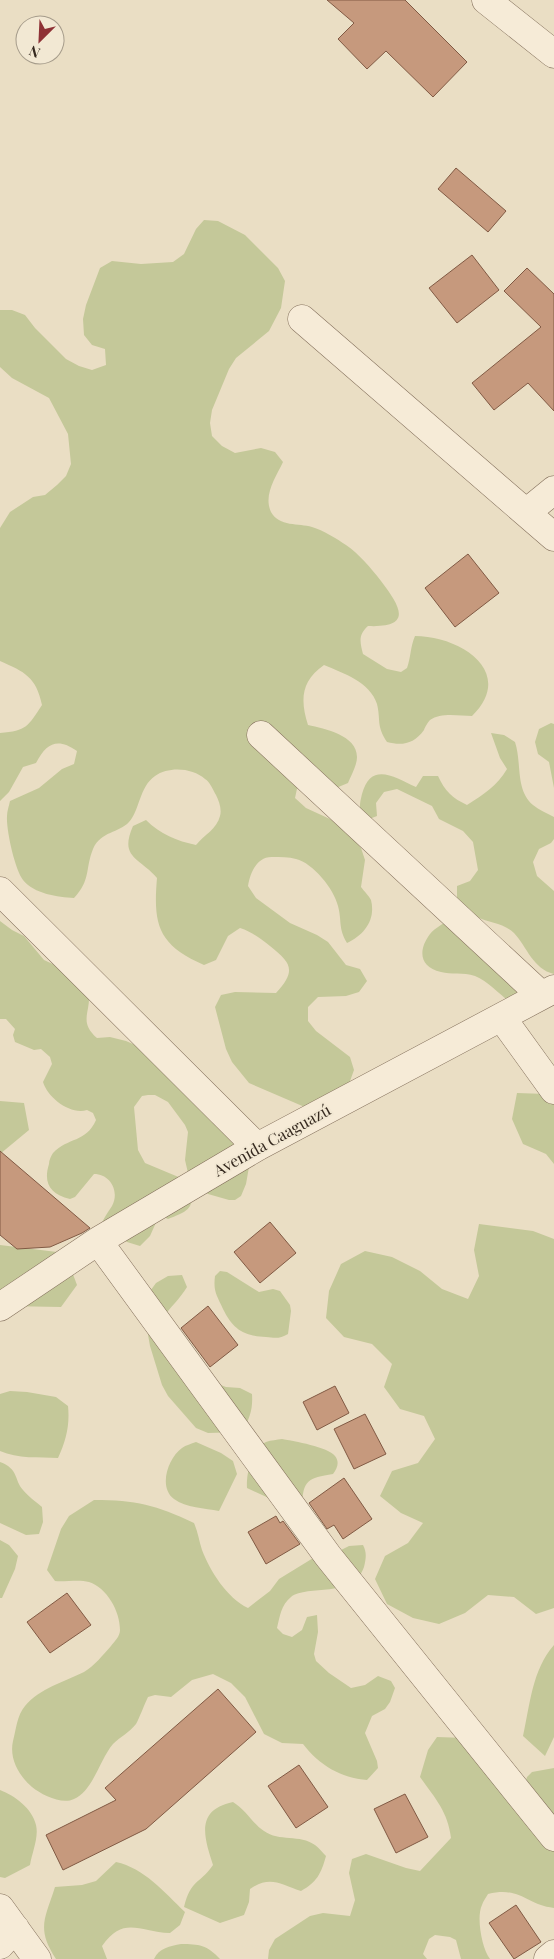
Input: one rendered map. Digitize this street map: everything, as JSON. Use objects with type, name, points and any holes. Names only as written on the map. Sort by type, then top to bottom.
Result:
[{"type":"street","points":[[486,0],[554,54]]},
{"type":"street","points":[[302,319],[554,537]]},
{"type":"street","points":[[527,512],[554,490]]},
{"type":"street","points":[[261,735],[547,992]]},
{"type":"street","points":[[0,891],[257,1147]]},
{"type":"street","name":"Avenida Caaguazú","points":[[0,1307],[98,1241],[257,1147],[502,1018],[547,992]]},
{"type":"street","points":[[502,1018],[554,1090]]},
{"type":"street","points":[[98,1241],[328,1556],[554,1836]]},
{"type":"street","points":[[5,1927],[37,1959]]},
{"type":"street","points":[[548,1959],[554,1954]]},
{"type":"green space","points":[[204,220],[218,221],[245,235],[278,268],[285,281],[281,308],[269,331],[236,358],[229,369],[212,410],[210,423],[212,436],[222,446],[235,453],[261,448],[275,452],[283,462],[269,493],[269,506],[275,517],[290,524],[316,528],[330,535],[356,553],[388,590],[399,614],[392,623],[383,626],[368,626],[363,632],[361,639],[363,654],[387,669],[401,672],[407,668],[415,636],[449,642],[464,649],[477,659],[485,671],[488,685],[484,700],[472,716],[445,715],[434,718],[429,721],[420,735],[412,741],[398,744],[387,742],[380,727],[377,704],[373,696],[355,679],[324,665],[316,671],[307,684],[303,699],[308,725],[331,731],[346,738],[356,749],[357,760],[348,783],[336,788],[298,784],[295,798],[306,808],[343,825],[361,848],[365,860],[361,887],[371,900],[372,914],[367,926],[359,936],[347,943],[341,929],[336,899],[332,892],[316,871],[303,861],[296,859],[267,857],[263,859],[255,866],[248,886],[256,898],[290,923],[328,942],[346,965],[360,969],[367,981],[359,992],[346,996],[318,997],[308,1007],[308,1021],[316,1031],[350,1057],[354,1070],[345,1095],[314,1111],[249,1083],[232,1062],[226,1049],[215,1007],[221,995],[235,992],[276,993],[283,985],[289,973],[287,962],[263,940],[240,928],[228,936],[216,960],[204,965],[177,950],[162,932],[158,921],[156,909],[157,878],[133,856],[128,845],[133,826],[146,820],[169,836],[196,845],[216,825],[221,813],[218,800],[207,780],[194,772],[181,770],[167,771],[155,776],[146,786],[129,822],[125,826],[105,835],[96,843],[83,886],[74,898],[54,896],[40,892],[33,889],[23,880],[17,868],[12,850],[7,816],[10,801],[39,788],[62,769],[74,764],[77,751],[64,744],[54,744],[44,750],[36,763],[23,767],[9,792],[0,801],[0,733],[16,731],[26,726],[42,705],[33,682],[23,672],[0,661],[0,528],[10,512],[33,497],[45,495],[57,485],[66,476],[71,464],[68,434],[49,398],[12,378],[0,367],[0,310],[12,310],[25,315],[35,328],[66,359],[79,366],[92,370],[106,365],[105,349],[92,345],[84,335],[83,319],[86,305],[100,268],[112,261],[141,264],[173,262],[184,254],[196,229]]},
{"type":"green space","points":[[551,723],[554,724],[554,788],[549,762],[538,754],[535,742],[539,729]]},
{"type":"green space","points":[[491,733],[504,735],[515,742],[521,784],[527,799],[540,810],[554,817],[554,839],[551,843],[539,849],[533,862],[537,876],[554,891],[554,974],[536,963],[514,933],[501,925],[477,917],[457,899],[457,886],[470,881],[478,870],[473,842],[463,831],[439,819],[432,806],[397,789],[384,792],[376,803],[377,816],[364,821],[361,814],[360,802],[366,784],[371,778],[384,774],[416,787],[423,776],[438,776],[450,794],[467,805],[494,785],[507,769],[500,758]]},
{"type":"green space","points":[[449,920],[521,984],[516,1006],[486,982],[475,976],[441,972],[428,966],[422,952],[426,940],[434,930]]},
{"type":"green space","points":[[0,921],[24,936],[44,960],[72,973],[89,995],[87,1022],[88,1027],[97,1038],[110,1037],[126,1041],[188,1068],[214,1086],[249,1167],[246,1184],[241,1196],[235,1200],[229,1200],[208,1194],[201,1189],[188,1173],[185,1160],[188,1132],[185,1125],[168,1102],[155,1095],[142,1096],[134,1107],[138,1150],[145,1163],[188,1181],[191,1202],[187,1210],[168,1219],[164,1217],[158,1218],[150,1236],[140,1246],[127,1242],[102,1223],[112,1206],[115,1195],[112,1184],[105,1177],[94,1174],[75,1197],[70,1199],[53,1191],[47,1177],[52,1154],[65,1144],[87,1133],[96,1120],[93,1113],[87,1110],[80,1111],[67,1108],[50,1094],[43,1082],[52,1064],[50,1057],[41,1049],[34,1050],[15,1042],[13,1035],[15,1029],[6,1019],[0,1019]]},
{"type":"green space","points":[[517,1093],[554,1096],[554,1164],[546,1154],[523,1144],[512,1119]]},
{"type":"green space","points":[[0,1101],[24,1103],[29,1130],[0,1154]]},
{"type":"green space","points":[[479,1224],[533,1231],[554,1239],[554,1608],[536,1614],[514,1597],[488,1595],[465,1613],[439,1624],[413,1618],[387,1604],[375,1579],[385,1556],[408,1543],[423,1523],[401,1513],[380,1496],[392,1471],[418,1463],[435,1439],[424,1416],[400,1409],[384,1387],[392,1364],[372,1344],[344,1337],[326,1318],[329,1291],[341,1264],[365,1251],[392,1257],[420,1271],[442,1289],[468,1299],[479,1276],[474,1250]]},
{"type":"green space","points":[[0,1245],[65,1253],[77,1285],[61,1307],[7,1306],[0,1311]]},
{"type":"green space","points":[[220,1271],[227,1272],[259,1292],[273,1289],[280,1291],[290,1305],[288,1334],[277,1338],[251,1335],[235,1326],[227,1316],[216,1293],[215,1276]]},
{"type":"green space","points":[[182,1275],[187,1287],[163,1318],[188,1373],[226,1387],[240,1388],[252,1394],[250,1413],[242,1432],[208,1433],[196,1428],[168,1396],[162,1385],[150,1346],[143,1306],[148,1294],[156,1283],[168,1276]]},
{"type":"green space","points":[[10,1391],[56,1397],[68,1406],[67,1433],[58,1458],[21,1456],[0,1451],[0,1394]]},
{"type":"green space","points":[[282,1439],[325,1450],[335,1456],[338,1463],[333,1474],[318,1477],[308,1482],[304,1491],[302,1506],[295,1510],[247,1488],[250,1462],[257,1450],[266,1442]]},
{"type":"green space","points":[[196,1442],[221,1453],[233,1461],[237,1474],[219,1511],[190,1506],[179,1502],[169,1494],[166,1480],[169,1465],[182,1448]]},
{"type":"green space","points":[[0,1462],[13,1471],[23,1490],[42,1507],[43,1522],[39,1534],[26,1535],[0,1523]]},
{"type":"green space","points":[[94,1500],[122,1501],[146,1505],[194,1523],[202,1550],[220,1583],[233,1598],[248,1608],[270,1591],[279,1579],[323,1552],[337,1552],[349,1546],[363,1545],[366,1553],[365,1561],[358,1577],[341,1587],[308,1591],[291,1597],[283,1607],[277,1628],[283,1634],[292,1637],[302,1630],[307,1617],[317,1615],[318,1632],[314,1654],[316,1661],[329,1673],[351,1688],[365,1685],[378,1676],[391,1681],[395,1688],[390,1702],[385,1709],[372,1716],[365,1733],[378,1768],[367,1780],[357,1779],[331,1769],[316,1758],[303,1744],[282,1743],[264,1734],[245,1697],[231,1683],[213,1674],[192,1680],[171,1697],[155,1695],[148,1697],[136,1724],[108,1750],[91,1782],[81,1795],[69,1801],[58,1800],[36,1790],[27,1783],[16,1767],[12,1754],[18,1718],[22,1710],[38,1694],[91,1667],[111,1646],[120,1632],[118,1615],[115,1608],[101,1589],[85,1581],[55,1581],[47,1570],[61,1529],[69,1516]]},
{"type":"green space","points":[[0,1540],[9,1545],[18,1556],[15,1569],[2,1598],[0,1598]]},
{"type":"green space","points":[[554,1645],[554,1737],[545,1756],[523,1736],[536,1677],[541,1665]]},
{"type":"green space","points":[[437,1737],[465,1738],[523,1790],[527,1777],[532,1772],[554,1768],[554,1908],[508,1892],[488,1894],[480,1910],[480,1925],[485,1948],[490,1959],[461,1959],[456,1940],[450,1937],[435,1935],[429,1939],[423,1954],[427,1959],[268,1959],[269,1950],[275,1939],[310,1916],[323,1913],[350,1916],[355,1900],[349,1873],[352,1859],[366,1854],[420,1871],[451,1838],[444,1813],[420,1777],[428,1750]]},
{"type":"green space","points":[[0,1790],[17,1799],[27,1808],[34,1819],[37,1830],[30,1865],[5,1878],[0,1877]]},
{"type":"green space","points":[[233,1802],[264,1831],[276,1836],[309,1842],[326,1856],[318,1877],[306,1888],[301,1891],[275,1882],[263,1882],[250,1889],[249,1902],[244,1915],[220,1923],[184,1907],[190,1891],[213,1865],[205,1835],[205,1826],[208,1818],[213,1811]]},
{"type":"green space","points":[[116,1862],[145,1875],[185,1912],[180,1925],[170,1933],[133,1927],[118,1931],[110,1936],[102,1946],[107,1959],[56,1959],[44,1931],[44,1923],[55,1887],[82,1885],[96,1881]]},
{"type":"green space","points":[[181,1944],[202,1946],[220,1959],[154,1959],[162,1950]]},
{"type":"building","points":[[327,0],[405,0],[467,62],[433,97],[386,51],[367,69],[338,39],[354,23]]},
{"type":"building","points":[[456,168],[506,211],[488,232],[438,189]]},
{"type":"building","points":[[472,255],[499,290],[457,323],[429,288]]},
{"type":"building","points":[[527,268],[554,294],[554,411],[528,383],[494,410],[472,383],[541,327],[504,291]]},
{"type":"building","points":[[468,554],[499,593],[455,627],[425,588]]},
{"type":"building","points":[[0,1151],[90,1228],[50,1247],[17,1249],[0,1235]]},
{"type":"building","points":[[270,1222],[296,1253],[260,1283],[234,1252]]},
{"type":"building","points":[[208,1306],[238,1345],[210,1367],[181,1328]]},
{"type":"building","points":[[335,1386],[349,1413],[317,1430],[303,1402]]},
{"type":"building","points":[[365,1414],[386,1454],[354,1469],[334,1429]]},
{"type":"building","points":[[344,1478],[372,1519],[343,1539],[334,1525],[327,1529],[309,1503]]},
{"type":"building","points":[[276,1516],[280,1523],[283,1521],[300,1544],[266,1564],[248,1532]]},
{"type":"building","points":[[67,1593],[91,1625],[50,1653],[27,1622]]},
{"type":"building","points":[[218,1689],[256,1732],[146,1829],[63,1870],[46,1835],[116,1800],[105,1788]]},
{"type":"building","points":[[299,1765],[328,1807],[296,1828],[268,1786]]},
{"type":"building","points":[[405,1794],[428,1837],[396,1853],[374,1809]]},
{"type":"building","points":[[516,1905],[541,1942],[514,1959],[489,1923]]}]
